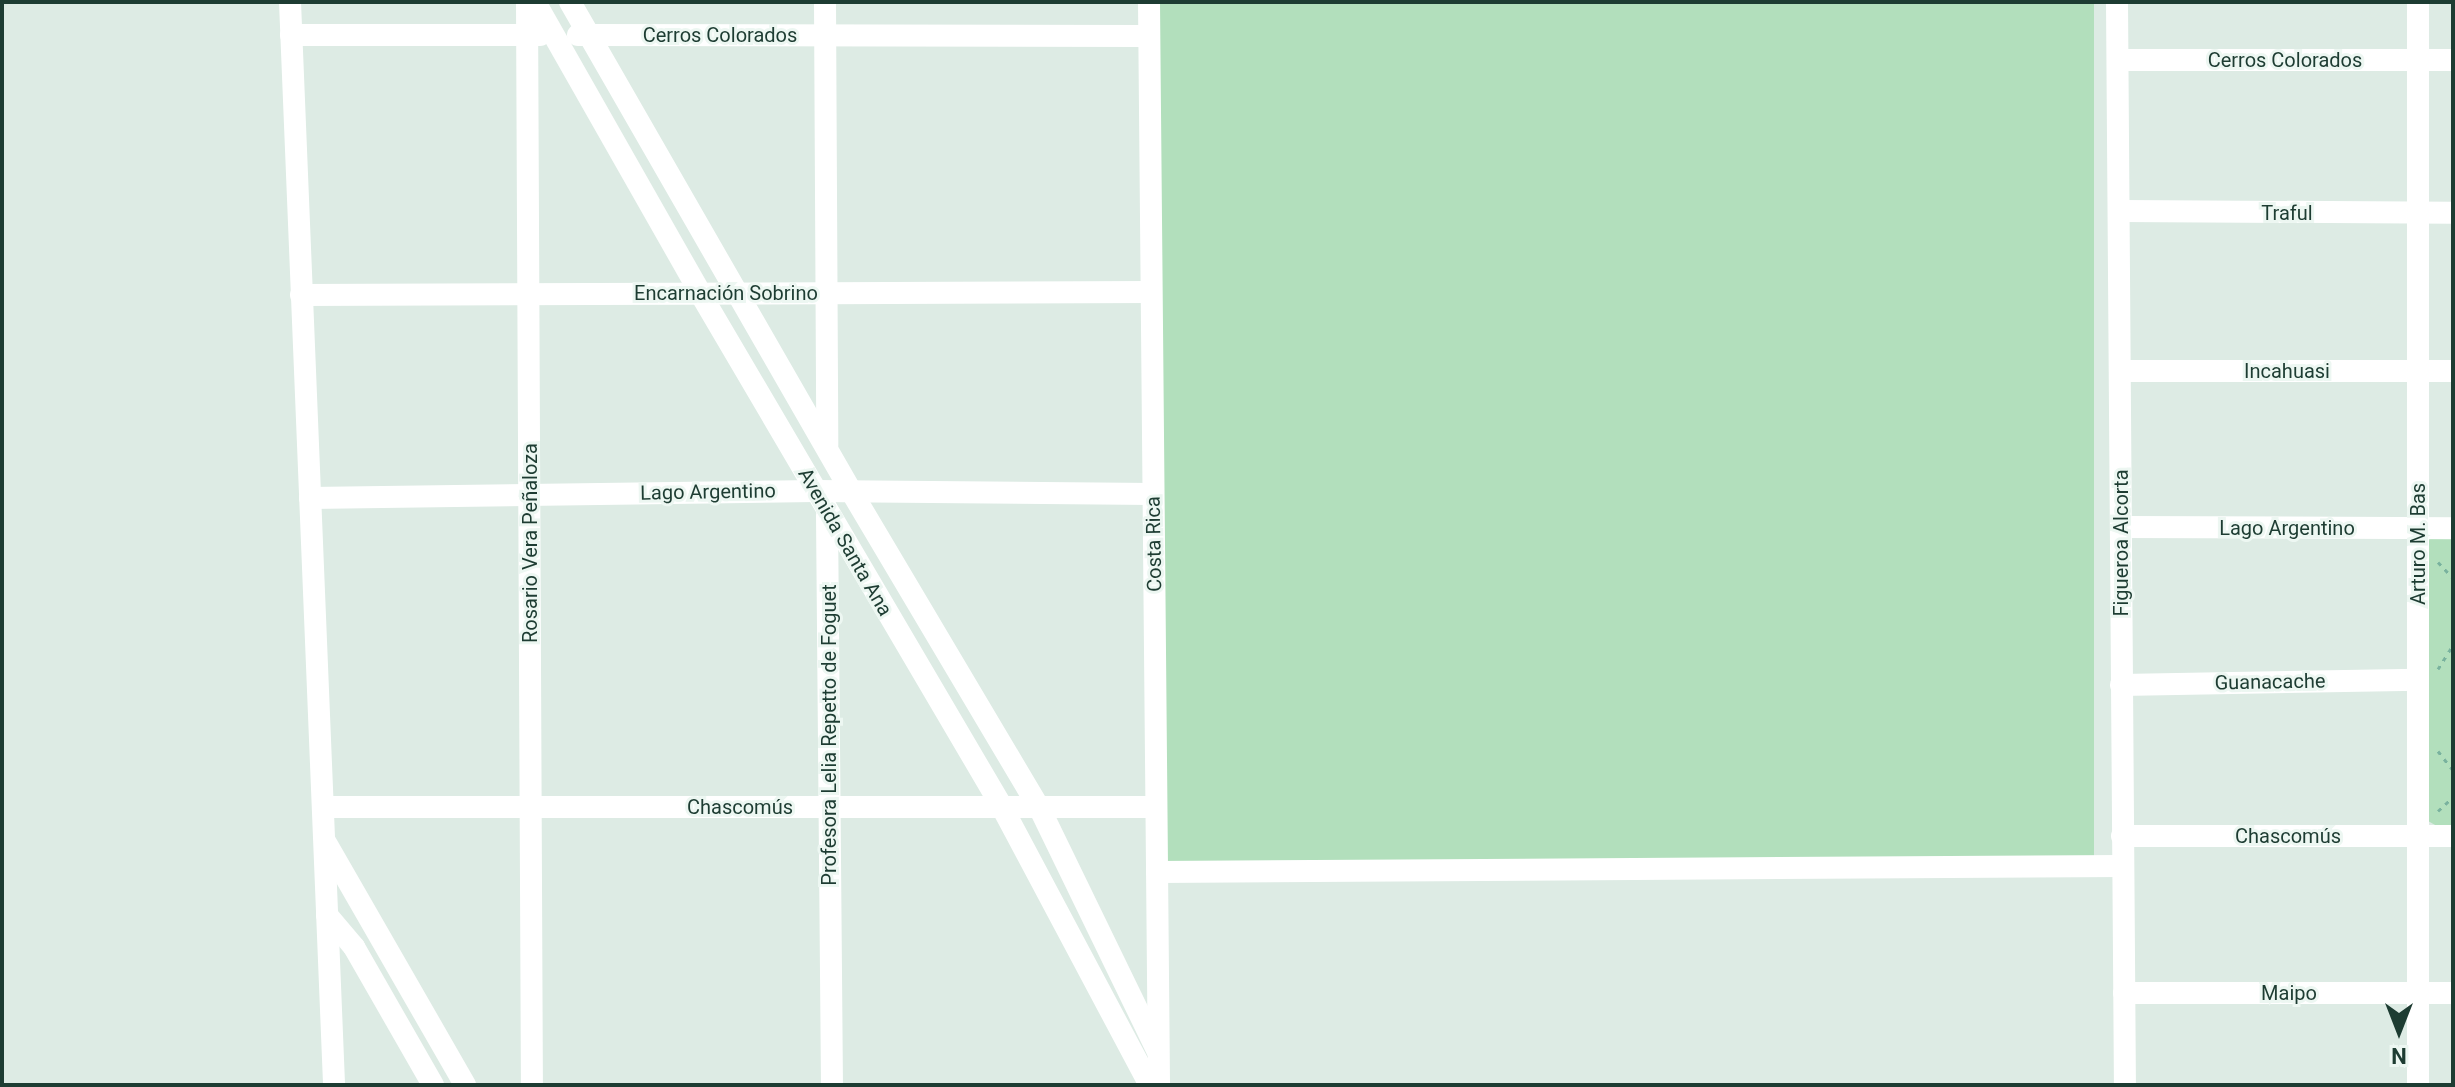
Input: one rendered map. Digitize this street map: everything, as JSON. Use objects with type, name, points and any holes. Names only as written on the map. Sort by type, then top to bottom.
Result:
[{"type":"street","points":[[290,2],[334,1085]]},
{"type":"street","name":"Rosario Vera Peñaloza","points":[[527,2],[532,1085]]},
{"type":"street","name":"Avenida Santa Ana","points":[[535,2],[700,293],[1002,807],[1150,1085]]},
{"type":"street","name":"Avenida Santa Ana","points":[[570,2],[851,491],[1039,807],[1158,1052]]},
{"type":"street","name":"Profesora Lelia Repetto de Foguet","points":[[825,2],[827,449],[823,498],[832,1085]]},
{"type":"street","name":"Costa Rica","points":[[1149,2],[1159,1085]]},
{"type":"street","name":"Figueroa Alcorta","points":[[2117,2],[2125,1085]]},
{"type":"street","name":"Arturo M. Bas","points":[[2418,2],[2418,1085]]},
{"type":"street","name":"Cerros Colorados","points":[[291,35],[1149,36]]},
{"type":"street","name":"Cerros Colorados","points":[[2118,60],[2453,60]]},
{"type":"street","name":"Traful","points":[[2120,211],[2453,213]]},
{"type":"street","name":"Encarnación Sobrino","points":[[301,295],[1151,292]]},
{"type":"street","name":"Incahuasi","points":[[2120,371],[2453,371]]},
{"type":"street","name":"Lago Argentino","points":[[310,498],[529,495],[823,498],[851,491],[1153,494]]},
{"type":"street","name":"Lago Argentino","points":[[2122,527],[2453,528]]},
{"type":"street","name":"Guanacache","points":[[2121,685],[2418,680]]},
{"type":"street","name":"Chascomús","points":[[323,807],[1156,807]]},
{"type":"street","name":"Chascomús","points":[[2122,836],[2453,836]]},
{"type":"street","points":[[322,837],[465,1085]]},
{"type":"street","points":[[1157,872],[2123,866]]},
{"type":"street","points":[[327,915],[354,947],[433,1085]]},
{"type":"street","name":"Maipo","points":[[2124,993],[2453,993]]},
{"type":"path","points":[[2436,813],[2453,797]]},
{"type":"green space","points":[[1156,2],[2094,2],[2094,866],[1156,866]]},
{"type":"green space","points":[[2453,538],[2453,826],[2437,826],[2428,821],[2428,540]]}]
